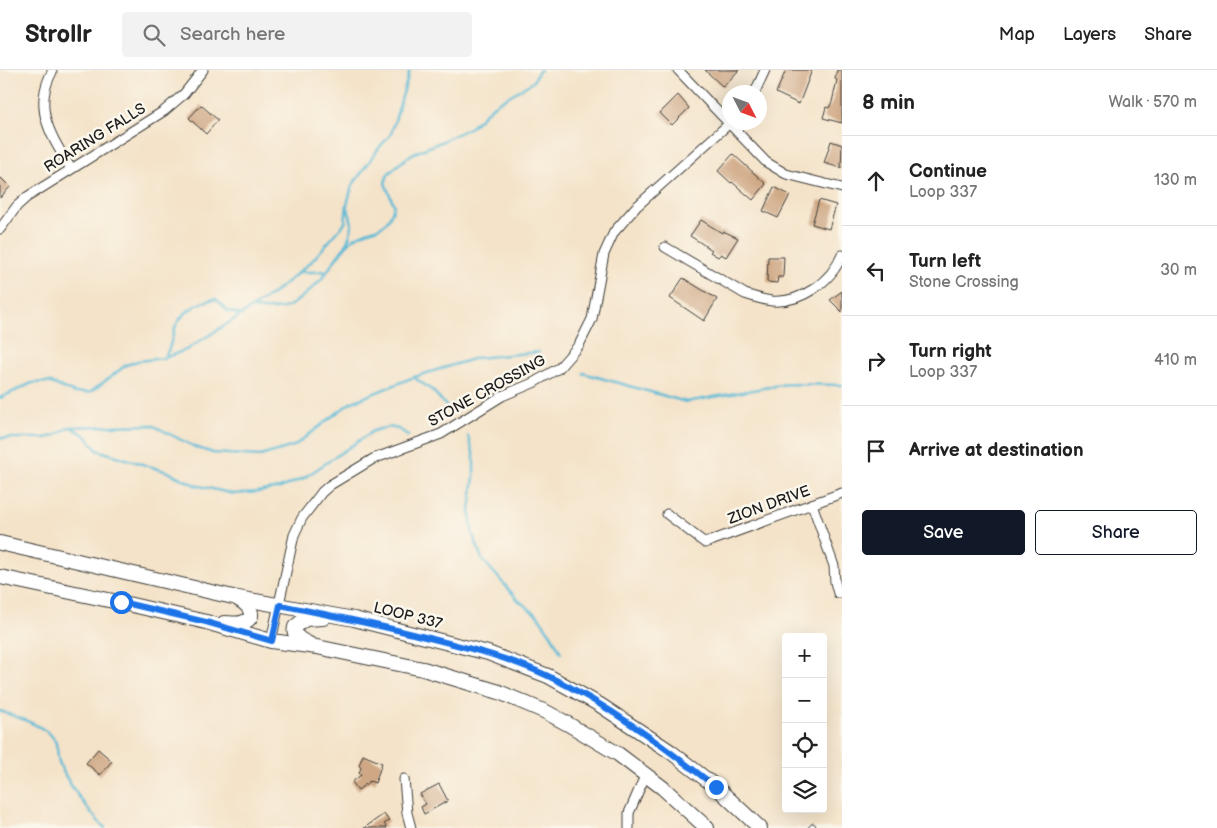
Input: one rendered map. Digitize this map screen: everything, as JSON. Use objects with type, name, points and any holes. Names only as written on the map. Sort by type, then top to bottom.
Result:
[{"type":"main road","name":"LOOP 337","points":[[0,544],[233,597],[354,619],[488,652],[548,676],[600,705],[671,752],[716,787],[760,828]]},
{"type":"main road","points":[[0,577],[121,602],[206,622],[272,641],[317,647],[423,669],[516,699],[568,724],[618,754],[663,788],[707,828]]},
{"type":"main road","points":[[206,622],[237,624],[249,619],[252,611],[250,607],[233,597]]},
{"type":"main road","points":[[317,647],[297,637],[294,630],[297,624],[305,619],[314,618],[354,619]]},
{"type":"street","name":"ROARING FALLS","points":[[0,228],[17,206],[27,197],[164,111],[184,94],[203,70]]},
{"type":"street","points":[[678,70],[722,115]]},
{"type":"street","points":[[758,85],[765,70]]},
{"type":"street","points":[[52,72],[46,84],[44,97],[45,114],[53,138],[71,169]]},
{"type":"street","name":"STONE CROSSING","points":[[272,641],[294,535],[302,518],[322,492],[337,480],[373,459],[456,427],[502,396],[533,383],[559,368],[580,345],[592,319],[604,254],[614,232],[636,207],[722,130]]},
{"type":"street","points":[[736,130],[766,162],[777,170],[842,188]]},
{"type":"street","points":[[665,247],[746,294],[773,301],[800,297],[813,289],[828,277],[839,263],[842,255]]},
{"type":"street","name":"ZION DRIVE","points":[[667,514],[705,543],[842,493]]},
{"type":"street","points":[[812,504],[834,566],[835,582],[840,593]]},
{"type":"street","points":[[629,828],[629,813],[646,776]]},
{"type":"street","points":[[404,779],[406,813],[411,828]]},
{"type":"building","points":[[705,70],[739,70],[725,85],[722,86]]},
{"type":"building","points":[[786,70],[812,70],[799,104],[776,93]]},
{"type":"building","points":[[837,70],[842,70],[842,123],[823,118],[826,107],[829,108],[832,102],[837,80],[835,79]]},
{"type":"building","points":[[678,95],[689,108],[672,125],[660,113]]},
{"type":"building","points":[[201,105],[218,120],[206,134],[189,118]]},
{"type":"building","points":[[831,141],[842,145],[841,168],[824,163]]},
{"type":"building","points":[[733,154],[766,184],[753,200],[718,171]]},
{"type":"building","points":[[0,177],[10,187],[0,198]]},
{"type":"building","points":[[774,187],[790,195],[778,218],[763,211]]},
{"type":"building","points":[[819,200],[836,205],[829,229],[812,224]]},
{"type":"building","points":[[701,220],[722,233],[723,231],[738,238],[726,257],[721,254],[718,257],[710,252],[712,250],[690,236]]},
{"type":"building","points":[[768,257],[784,257],[783,277],[778,277],[777,283],[767,282]]},
{"type":"building","points":[[683,278],[717,299],[704,321],[670,298]]},
{"type":"building","points":[[842,291],[842,312],[830,300]]},
{"type":"building","points":[[98,749],[112,761],[100,775],[86,763]]},
{"type":"building","points":[[363,755],[382,763],[375,783],[370,781],[358,790],[352,782],[361,775],[359,773],[361,768],[359,765]]},
{"type":"building","points":[[439,784],[448,801],[424,814],[421,807],[426,804],[420,794]]},
{"type":"building","points":[[384,814],[389,821],[384,824],[387,828],[364,828]]},
{"type":"waterway","points":[[0,398],[32,383],[49,382],[75,393],[91,392],[126,365],[138,361],[164,358],[178,322],[192,308],[216,299],[228,311],[241,315],[275,292],[311,262],[345,223],[352,186],[391,134],[410,70]]},
{"type":"waterway","points":[[253,308],[283,308],[291,305],[303,296],[321,280],[340,253],[352,240],[387,222],[394,205],[385,183],[388,174],[412,154],[471,127],[494,105],[533,82],[541,70]]},
{"type":"waterway","points":[[346,244],[352,226],[347,207]]},
{"type":"waterway","points":[[299,272],[327,271]]},
{"type":"waterway","points":[[164,358],[186,350],[241,315]]},
{"type":"waterway","points":[[0,438],[45,438],[54,436],[70,427],[152,425],[195,447],[213,453],[260,456],[294,446],[350,403],[414,377],[476,358],[539,352]]},
{"type":"waterway","points":[[583,373],[686,402],[786,384],[842,385]]},
{"type":"waterway","points":[[415,378],[433,391],[447,407]]},
{"type":"waterway","points":[[71,427],[86,436],[97,450],[168,472],[195,485],[234,494],[280,488],[304,478],[373,431],[383,428],[396,428],[408,436]]},
{"type":"waterway","points":[[468,436],[474,456],[474,477],[470,510],[472,532],[482,559],[518,600],[538,616],[561,653]]},
{"type":"waterway","points":[[0,711],[29,722],[50,734],[55,741],[59,762],[67,779],[92,814],[105,828]]},
{"type":"route","points":[[121,602],[206,622],[272,641],[280,605],[354,619],[488,652],[548,676],[600,705],[671,752],[716,787]]}]
